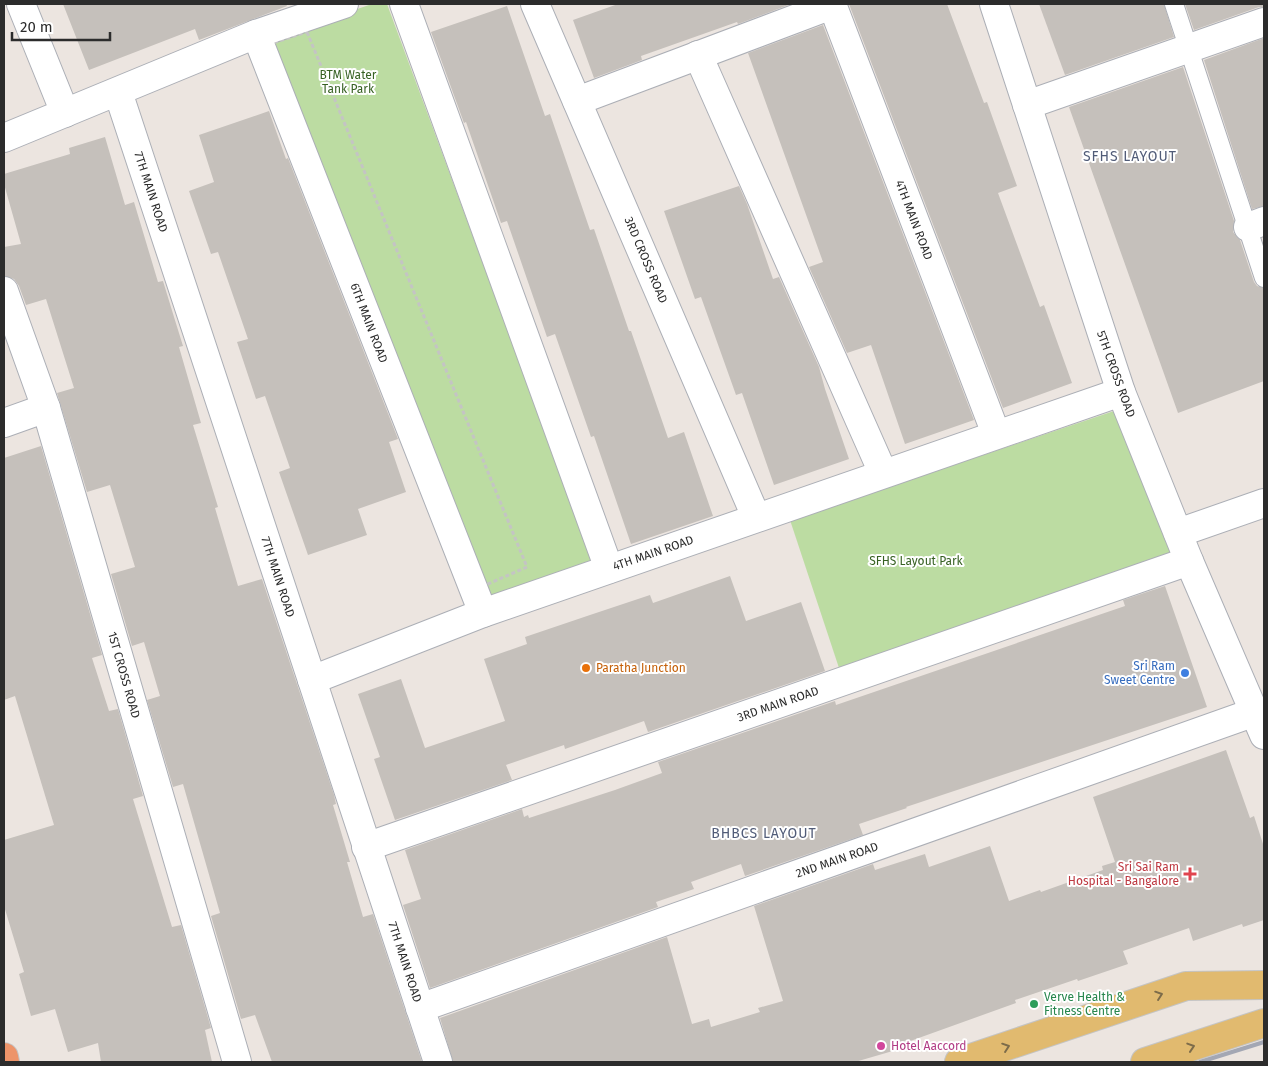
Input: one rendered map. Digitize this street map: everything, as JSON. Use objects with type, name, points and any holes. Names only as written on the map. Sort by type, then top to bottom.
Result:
[{"type":"highway","points":[[4,1057],[5,1062]]},
{"type":"main road","points":[[959,1062],[1186,986],[1264,985]]},
{"type":"main road","points":[[1145,1062],[1264,1023]]},
{"type":"street","points":[[21,4],[66,113]]},
{"type":"street","points":[[4,138],[256,34],[305,10],[344,4]]},
{"type":"street","points":[[404,4],[609,569]]},
{"type":"street","name":"3RD CROSS ROAD","points":[[534,4],[756,517]]},
{"type":"street","name":"4TH MAIN ROAD","points":[[576,101],[832,4],[996,434]]},
{"type":"street","name":"5TH CROSS ROAD","points":[[994,4],[1121,392],[1189,561],[1259,724]]},
{"type":"street","points":[[1026,106],[1264,22]]},
{"type":"street","name":"6TH MAIN ROAD","points":[[256,34],[483,613]]},
{"type":"street","points":[[698,55],[883,473]]},
{"type":"street","name":"7TH MAIN ROAD","points":[[118,92],[438,1062]]},
{"type":"street","name":"1ST CROSS ROAD","points":[[4,291],[46,408],[237,1062]]},
{"type":"street","name":"4TH MAIN ROAD","points":[[312,680],[483,613],[1121,392]]},
{"type":"street","points":[[4,423],[46,408]]},
{"type":"street","points":[[1178,533],[1264,502]]},
{"type":"street","name":"3RD MAIN ROAD","points":[[366,847],[1189,561]]},
{"type":"street","name":"2ND MAIN ROAD","points":[[420,1008],[1259,724]]},
{"type":"lane","points":[[1174,4],[1189,50],[1256,224],[1264,278]]},
{"type":"green space","name":"BTM Water Tank Park","points":[[372,4],[387,4],[596,569],[483,609],[263,41]]},
{"type":"green space","name":"SFHS Layout Park","points":[[1114,411],[1172,556],[840,671],[790,520]]},
{"type":"building","points":[[63,4],[286,4],[287,6],[199,40],[195,29],[89,70]]},
{"type":"building","points":[[618,4],[791,4],[738,24],[737,22],[641,56],[642,60],[594,78],[573,20]]},
{"type":"building","points":[[849,4],[947,4],[984,103],[987,102],[1017,186],[998,193],[1040,307],[1044,305],[1072,383],[1003,408]]},
{"type":"building","points":[[1039,4],[1164,4],[1174,37],[1065,75]]},
{"type":"building","points":[[1185,4],[1264,4],[1264,7],[1259,7],[1194,30]]},
{"type":"building","points":[[507,6],[545,116],[550,114],[590,230],[594,229],[668,438],[684,432],[713,516],[631,544],[594,436],[591,437],[555,334],[547,337],[507,221],[501,223],[466,122],[464,123],[431,32]]},
{"type":"building","points":[[823,25],[974,420],[905,444],[871,345],[847,353],[809,267],[823,262],[748,53]]},
{"type":"building","points":[[1264,38],[1264,206],[1252,209],[1204,60]]},
{"type":"building","points":[[1183,67],[1234,221],[1233,232],[1240,240],[1254,282],[1257,286],[1264,288],[1264,381],[1178,413],[1069,107]]},
{"type":"building","points":[[269,111],[286,159],[288,158],[398,439],[389,442],[406,492],[358,509],[367,535],[308,555],[279,472],[290,468],[265,396],[256,399],[237,342],[248,339],[218,252],[211,254],[189,191],[214,182],[199,135]]},
{"type":"building","points":[[105,137],[125,205],[134,202],[158,282],[163,281],[183,346],[179,347],[201,423],[193,425],[218,507],[215,508],[238,586],[262,579],[334,795],[336,804],[333,805],[350,862],[347,862],[363,917],[373,914],[422,1062],[272,1062],[255,1015],[241,1019],[211,916],[220,913],[183,784],[173,787],[147,700],[160,696],[144,642],[132,646],[111,574],[135,567],[110,485],[87,492],[57,393],[74,388],[46,299],[26,305],[19,286],[14,279],[4,276],[4,247],[21,244],[4,184],[4,174],[70,154],[69,148]]},
{"type":"building","points":[[739,186],[773,279],[779,277],[819,367],[849,459],[774,485],[742,393],[736,395],[701,297],[695,299],[664,211]]},
{"type":"building","points":[[41,446],[102,655],[92,658],[109,711],[118,709],[143,796],[133,799],[172,927],[181,925],[211,1028],[205,1030],[212,1062],[101,1062],[98,1043],[68,1052],[55,1009],[31,1016],[19,974],[24,972],[4,906],[4,840],[54,825],[15,696],[4,700],[4,458]]},
{"type":"building","points":[[730,576],[746,621],[801,602],[825,671],[648,732],[644,721],[565,749],[564,745],[506,765],[512,780],[395,820],[374,759],[380,757],[358,694],[401,679],[425,748],[505,721],[484,659],[527,644],[525,637],[590,615],[650,595],[653,603]]},
{"type":"building","points":[[1165,586],[1207,707],[859,824],[863,835],[745,876],[741,864],[691,882],[694,889],[656,902],[658,907],[430,988],[403,905],[421,899],[405,850],[522,809],[524,817],[528,815],[529,818],[615,790],[662,773],[658,762],[835,701],[836,705],[1125,606],[1123,600]]},
{"type":"building","points":[[1226,750],[1250,818],[1254,816],[1264,847],[1264,920],[1243,927],[1242,924],[1193,941],[1189,928],[1123,951],[1128,964],[1015,1000],[1016,1003],[902,1044],[903,1048],[855,1062],[453,1062],[440,1018],[667,937],[692,1024],[709,1019],[711,1027],[760,1012],[758,1008],[783,1001],[754,906],[873,864],[875,870],[925,854],[929,867],[990,846],[1009,901],[1040,890],[1041,892],[1103,870],[1102,866],[1115,862],[1093,797]]},
{"type":"railway","points":[[1200,1062],[1264,1042]]},
{"type":"place","name":"Paratha Junction","points":[[586,668]]},
{"type":"place","name":"Sri Ram Sweet Centre","points":[[1185,673]]},
{"type":"place","name":"Sri Sai Ram Hospital - Bangalore","points":[[1190,874]]},
{"type":"place","name":"Verve Health & Fitness Centre","points":[[1034,1004]]},
{"type":"place","name":"Hotel Aaccord","points":[[881,1046]]},
{"type":"district","name":"SFHS LAYOUT","points":[[1130,156]]},
{"type":"district","name":"BHBCS LAYOUT","points":[[764,833]]}]
